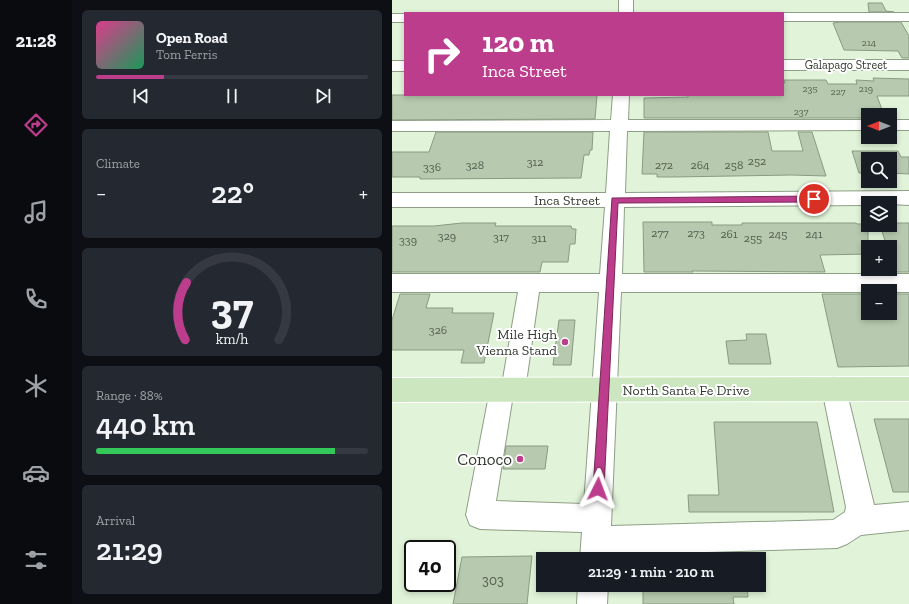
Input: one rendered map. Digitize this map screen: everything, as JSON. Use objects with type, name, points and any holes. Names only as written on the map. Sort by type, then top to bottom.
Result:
[{"type":"main road","name":"North Santa Fe Drive","points":[[392,390],[909,389]]},
{"type":"street","points":[[626,0],[626,12]]},
{"type":"street","points":[[784,17],[908,10]]},
{"type":"street","points":[[392,18],[404,18]]},
{"type":"street","name":"Galapago Street","points":[[784,65],[909,66]]},
{"type":"street","points":[[392,66],[404,66]]},
{"type":"street","points":[[596,540],[609,283],[621,96]]},
{"type":"street","points":[[392,126],[861,125]]},
{"type":"street","points":[[897,125],[909,125]]},
{"type":"street","name":"Inca Street","points":[[392,200],[909,198]]},
{"type":"street","points":[[392,283],[909,283]]},
{"type":"street","points":[[530,283],[480,515],[596,540],[837,534],[856,521],[909,516]]},
{"type":"street","points":[[834,390],[860,508],[856,521]]},
{"type":"street","points":[[592,604],[593,592]]},
{"type":"building","points":[[868,3],[882,3],[886,11],[894,12],[869,12]]},
{"type":"building","points":[[901,22],[909,36],[909,58],[902,58],[898,51],[844,50],[833,23]]},
{"type":"building","points":[[873,78],[909,79],[909,96],[877,96],[881,108],[861,108],[861,118],[644,118],[644,98],[688,96],[784,96],[784,80],[826,80],[828,84],[857,84],[856,80],[874,81]]},
{"type":"building","points":[[392,95],[597,96],[595,119],[392,120]]},
{"type":"building","points":[[436,132],[593,132],[592,150],[590,150],[589,155],[584,155],[581,178],[420,179],[420,177],[392,177],[392,152],[429,152]]},
{"type":"building","points":[[644,132],[768,132],[772,151],[803,151],[798,132],[812,132],[826,176],[792,175],[657,177],[657,174],[642,174]]},
{"type":"building","points":[[852,151],[898,151],[901,157],[909,157],[909,174],[897,173],[897,152],[861,152],[861,173],[859,173]]},
{"type":"building","points":[[643,222],[712,222],[712,225],[742,225],[742,223],[856,223],[861,224],[861,232],[868,232],[868,240],[861,240],[861,254],[820,255],[825,272],[644,272]]},
{"type":"building","points":[[462,223],[496,223],[495,226],[571,226],[572,229],[576,229],[575,244],[570,244],[568,262],[542,262],[540,272],[392,272],[392,226],[434,226]]},
{"type":"building","points":[[897,223],[909,223],[909,272],[897,272],[897,240],[885,240],[882,232],[897,232]]},
{"type":"building","points":[[400,294],[430,294],[426,308],[453,308],[452,313],[494,313],[484,363],[461,363],[464,350],[392,350],[392,320]]},
{"type":"building","points":[[822,294],[861,294],[861,320],[897,320],[897,294],[909,294],[909,366],[838,367]]},
{"type":"building","points":[[559,320],[575,320],[571,365],[553,365]]},
{"type":"building","points":[[746,334],[766,334],[771,364],[729,364],[726,341],[747,340]]},
{"type":"building","points":[[874,419],[909,419],[909,492],[893,492]]},
{"type":"building","points":[[714,422],[817,422],[834,512],[689,512],[688,495],[719,495]]},
{"type":"building","name":"Conoco","points":[[506,446],[548,446],[545,469],[503,469]]},
{"type":"building","points":[[532,556],[527,604],[453,604],[462,557]]},
{"type":"building","points":[[643,592],[748,592],[748,597],[733,597],[734,604],[643,604]]},
{"type":"place","name":"Mile High Vienna Stand","points":[[565,342]]},
{"type":"place","name":"Conoco","points":[[520,459]]},
{"type":"route","points":[[598,489],[615,200],[814,199]]}]
